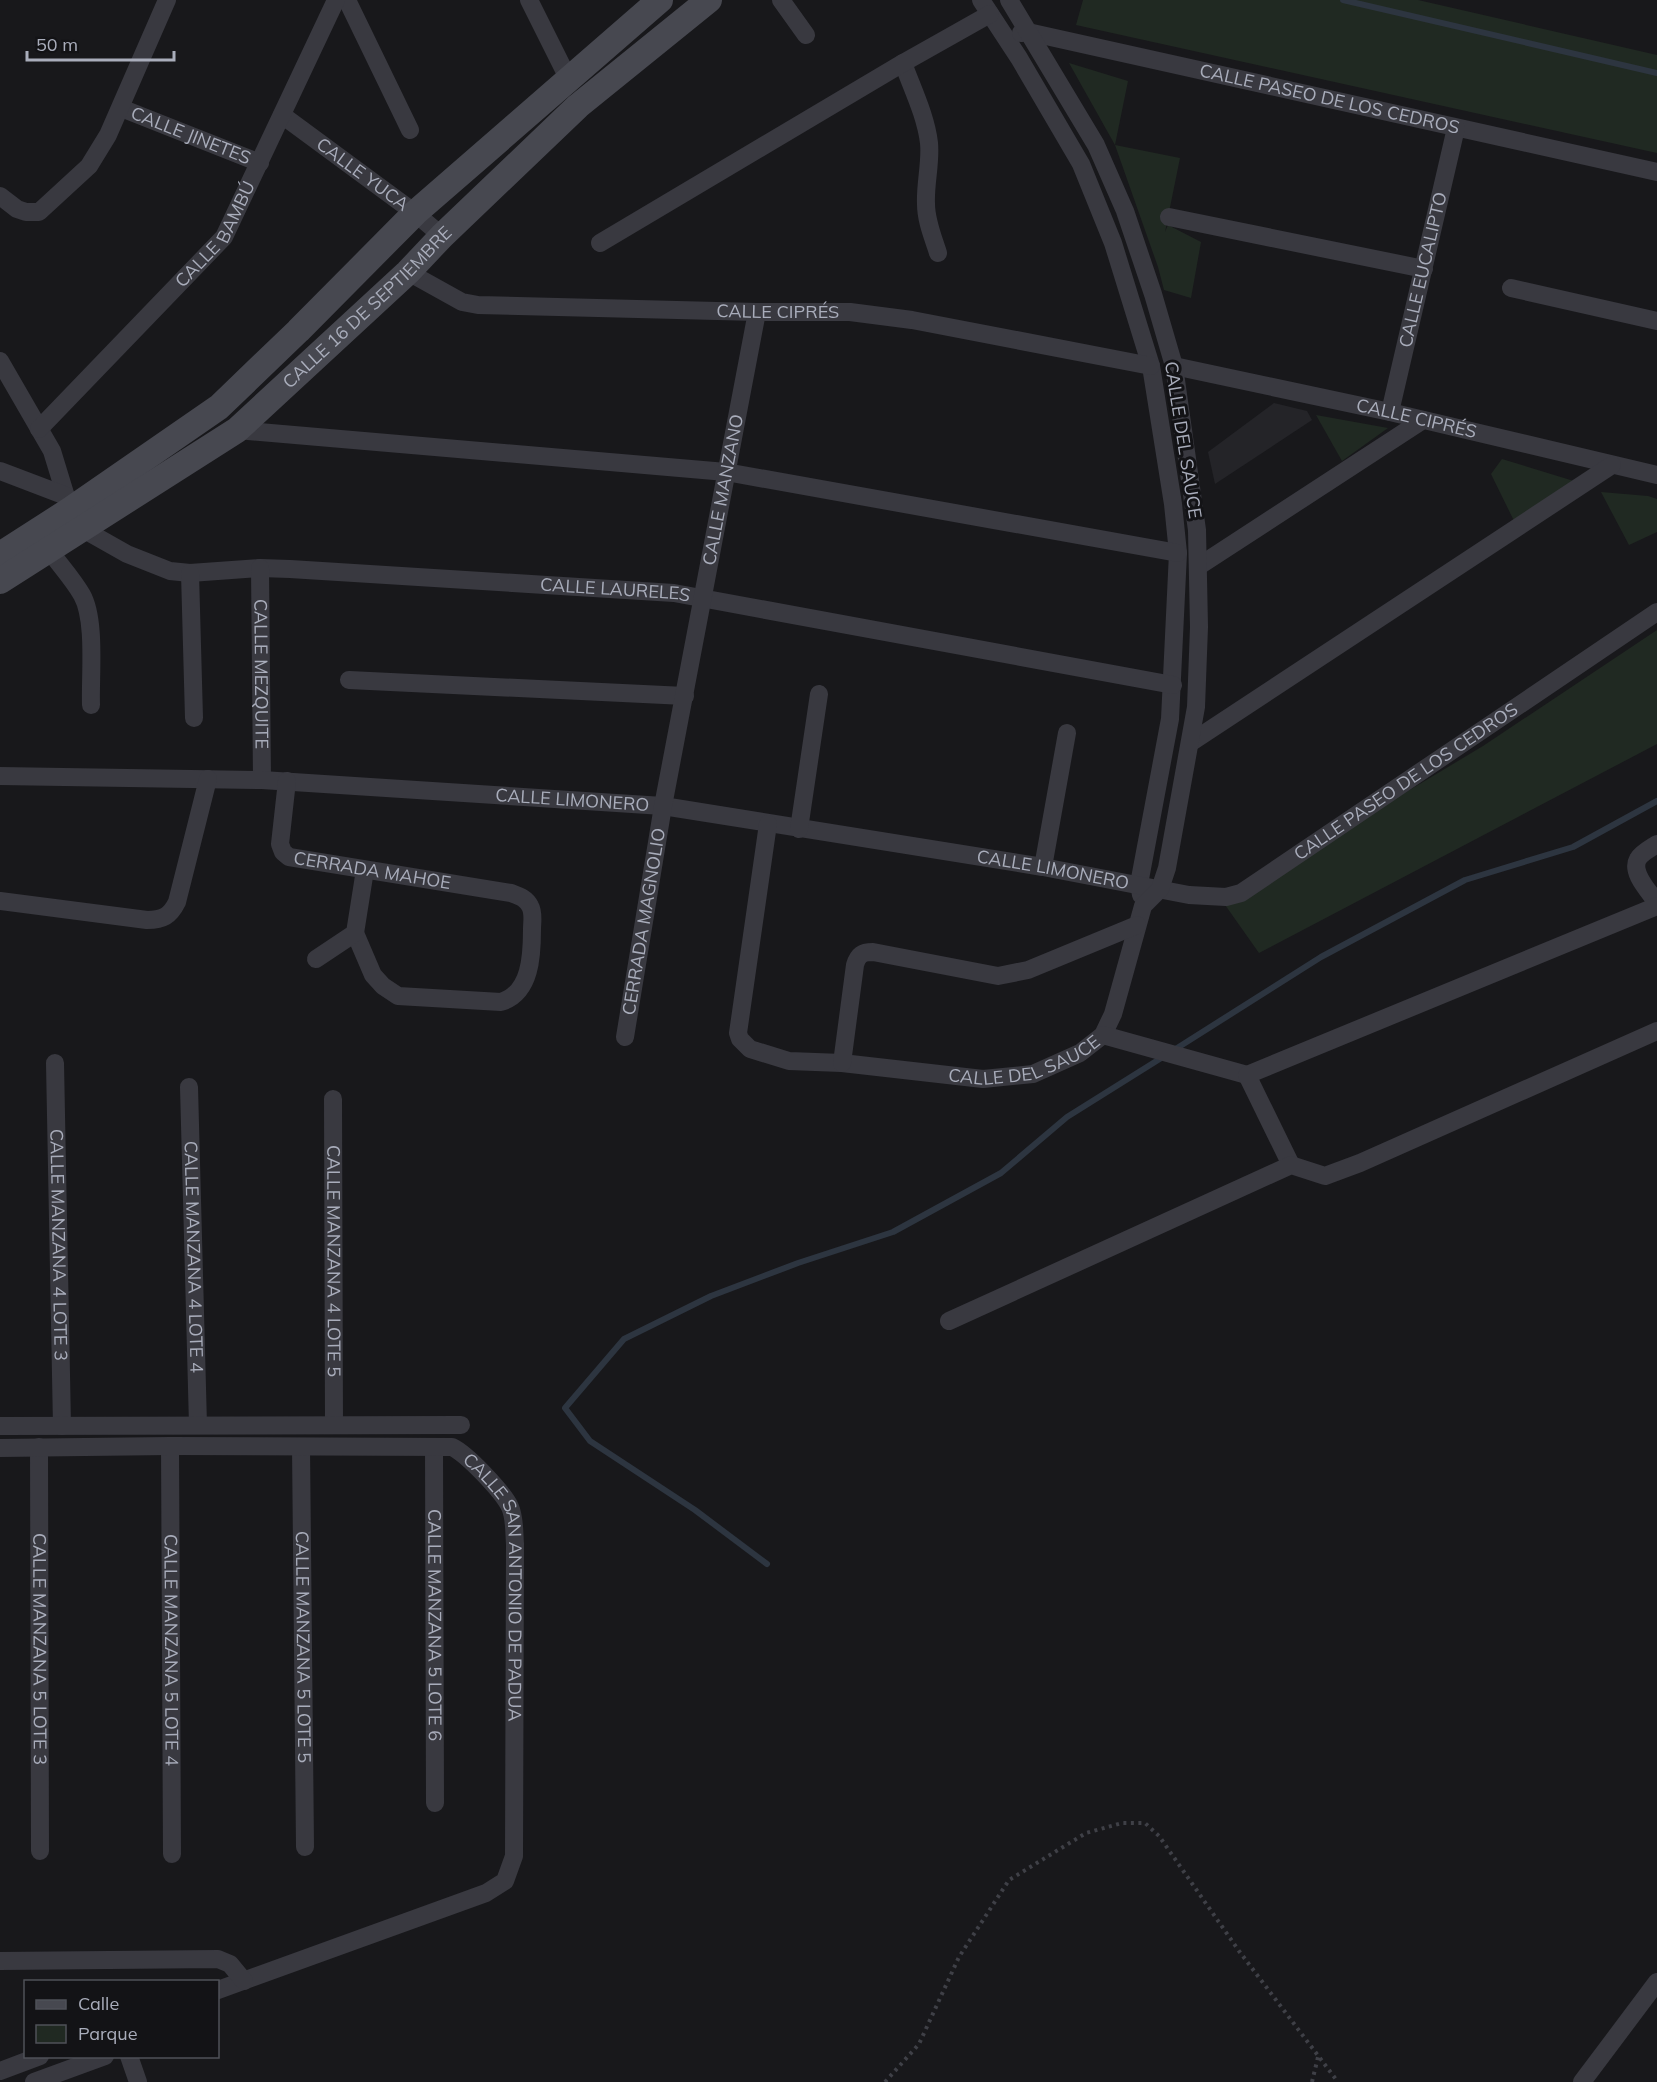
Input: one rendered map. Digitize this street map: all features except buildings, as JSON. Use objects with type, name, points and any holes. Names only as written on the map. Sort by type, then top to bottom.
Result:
[{"type":"main road","name":"CALLE 16 DE SEPTIEMBRE","points":[[0,555],[72,511],[219,407],[415,213],[660,0]]},
{"type":"main road","name":"CALLE 16 DE SEPTIEMBRE","points":[[0,581],[49,550],[72,511],[237,430],[408,272],[442,236],[578,106],[709,0]]},
{"type":"street","name":"CALLE JINETES","points":[[0,196],[26,213],[39,212],[89,166],[99,153],[121,108],[167,0]]},
{"type":"street","name":"CALLE BAMBÚ","points":[[39,429],[224,237],[336,0]]},
{"type":"street","points":[[347,0],[410,130]]},
{"type":"street","points":[[529,0],[568,78]]},
{"type":"street","points":[[781,0],[806,35]]},
{"type":"street","name":"CALLE DEL SAUCE","points":[[768,824],[738,1033],[740,1039],[750,1049],[789,1061],[842,1063],[983,1079],[1033,1074],[1080,1053],[1103,1035],[1113,1014],[1143,906],[1160,889],[1167,868],[1196,707],[1199,566],[1197,530],[1189,459],[1174,366],[1125,211],[1086,125],[1009,0]]},
{"type":"street","points":[[600,243],[903,63],[986,7]]},
{"type":"street","name":"CALLE DEL SAUCE","points":[[986,7],[1081,164],[1113,243],[1151,366],[1173,504],[1178,553],[1170,719],[1139,884],[1143,906]]},
{"type":"street","name":"CALLE PASEO DE LOS CEDROS","points":[[1004,34],[1028,32],[1657,172]]},
{"type":"street","points":[[903,63],[925,124],[929,142],[930,159],[926,204],[928,222],[938,253]]},
{"type":"street","name":"CALLE JINETES","points":[[121,108],[260,163]]},
{"type":"street","name":"CALLE YUCA","points":[[282,115],[415,213],[442,236]]},
{"type":"street","name":"CALLE EUCALIPTO","points":[[1390,412],[1456,128]]},
{"type":"street","points":[[1169,217],[1424,268]]},
{"type":"street","name":"CALLE CIPRÉS","points":[[408,272],[452,297],[478,305],[757,312],[806,311],[880,315],[1151,366]]},
{"type":"street","points":[[1511,288],[1657,321]]},
{"type":"street","name":"CALLE MANZANO","points":[[663,807],[757,312]]},
{"type":"street","points":[[0,360],[59,469],[72,511]]},
{"type":"street","name":"CALLE CIPRÉS","points":[[1174,366],[1390,412],[1657,475]]},
{"type":"street","points":[[1199,566],[1423,420]]},
{"type":"street","points":[[237,430],[726,472],[1178,553]]},
{"type":"street","points":[[1190,743],[1612,465]]},
{"type":"street","name":"CALLE LAURELES","points":[[0,471],[72,511],[127,554],[170,571],[189,573],[260,568],[674,593],[1173,685]]},
{"type":"street","points":[[49,550],[81,593],[87,607],[90,621],[91,705]]},
{"type":"street","name":"CALLE MEZQUITE","points":[[260,568],[262,780]]},
{"type":"street","points":[[189,573],[194,718]]},
{"type":"street","name":"CALLE PASEO DE LOS CEDROS","points":[[1139,884],[1189,895],[1226,897],[1241,893],[1657,612]]},
{"type":"street","points":[[349,680],[685,696]]},
{"type":"street","points":[[799,829],[819,694]]},
{"type":"street","points":[[1043,867],[1067,733]]},
{"type":"street","name":"CALLE LIMONERO","points":[[0,777],[287,781],[663,807],[1139,884]]},
{"type":"street","points":[[0,900],[147,920],[158,920],[167,916],[177,902],[208,779]]},
{"type":"street","name":"CERRADA MAHOE","points":[[287,781],[280,844],[283,852],[289,857],[511,893],[521,896],[530,905],[532,913],[532,952],[529,970],[520,988],[507,1000],[501,1002],[398,996],[383,986],[373,975],[355,933]]},
{"type":"street","name":"CERRADA MAGNOLIO","points":[[625,1037],[663,807]]},
{"type":"street","points":[[1103,1035],[1246,1075],[1657,904],[1638,875],[1636,866],[1639,857],[1657,844]]},
{"type":"street","points":[[316,959],[355,933],[365,870]]},
{"type":"street","points":[[842,1063],[855,964],[857,957],[864,952],[998,976],[1028,970],[1137,925]]},
{"type":"street","points":[[949,1322],[1291,1165],[1325,1176],[1360,1163],[1657,1031]]},
{"type":"street","name":"CALLE MANZANA 4 LOTE 3","points":[[56,1063],[62,1426]]},
{"type":"street","points":[[1246,1075],[1291,1165]]},
{"type":"street","name":"CALLE MANZANA 4 LOTE 4","points":[[189,1087],[198,1425]]},
{"type":"street","name":"CALLE MANZANA 4 LOTE 5","points":[[333,1099],[334,1424]]},
{"type":"street","points":[[0,1426],[461,1425]]},
{"type":"street","name":"CALLE MANZANA 5 LOTE 4","points":[[171,1446],[172,1854]]},
{"type":"street","name":"CALLE MANZANA 5 LOTE 5","points":[[301,1447],[305,1847]]},
{"type":"street","name":"CALLE MANZANA 5 LOTE 6","points":[[434,1447],[435,1803]]},
{"type":"street","name":"CALLE SAN ANTONIO DE PADUA","points":[[0,1448],[452,1447],[459,1451],[505,1499],[513,1517],[515,1544],[514,1856],[505,1881],[486,1893],[219,1990]]},
{"type":"street","name":"CALLE MANZANA 5 LOTE 3","points":[[39,1448],[40,1851]]},
{"type":"street","points":[[0,1961],[218,1959],[230,1964],[244,1981]]},
{"type":"street","points":[[1582,2082],[1657,1982]]},
{"type":"street","points":[[0,2071],[35,2058]]},
{"type":"street","points":[[34,2082],[100,2058]]},
{"type":"street","points":[[130,2058],[138,2082]]},
{"type":"path","points":[[885,2082],[919,2044],[959,1957],[1009,1880],[1086,1833],[1122,1823],[1145,1823],[1159,1836],[1239,1951],[1338,2082]]},
{"type":"path","points":[[1312,2082],[1318,2057]]},
{"type":"shaded area","points":[[1274,403],[1307,411],[1312,420],[1215,484],[1208,452]]},
{"type":"green space","points":[[1083,0],[1418,0],[1657,55],[1657,153],[1076,25]]},
{"type":"green space","points":[[1069,63],[1128,81],[1115,145]]},
{"type":"green space","points":[[1115,145],[1180,158],[1165,232],[1168,225],[1201,242],[1191,298],[1164,290]]},
{"type":"green space","points":[[1316,415],[1388,428],[1342,461]]},
{"type":"green space","points":[[1502,459],[1577,482],[1517,527],[1491,474]]},
{"type":"green space","points":[[1601,492],[1648,496],[1657,499],[1657,532],[1629,545]]},
{"type":"green space","points":[[1657,630],[1657,744],[1259,953],[1223,902],[1483,746]]},
{"type":"waterway","points":[[1343,0],[1657,73]]},
{"type":"waterway","points":[[1174,1050],[1321,957],[1465,880],[1573,847],[1657,801]]},
{"type":"waterway","points":[[767,1564],[695,1510],[590,1441],[565,1408],[624,1339],[711,1296],[798,1263],[893,1232],[1001,1173],[1067,1117],[1166,1055]]}]
